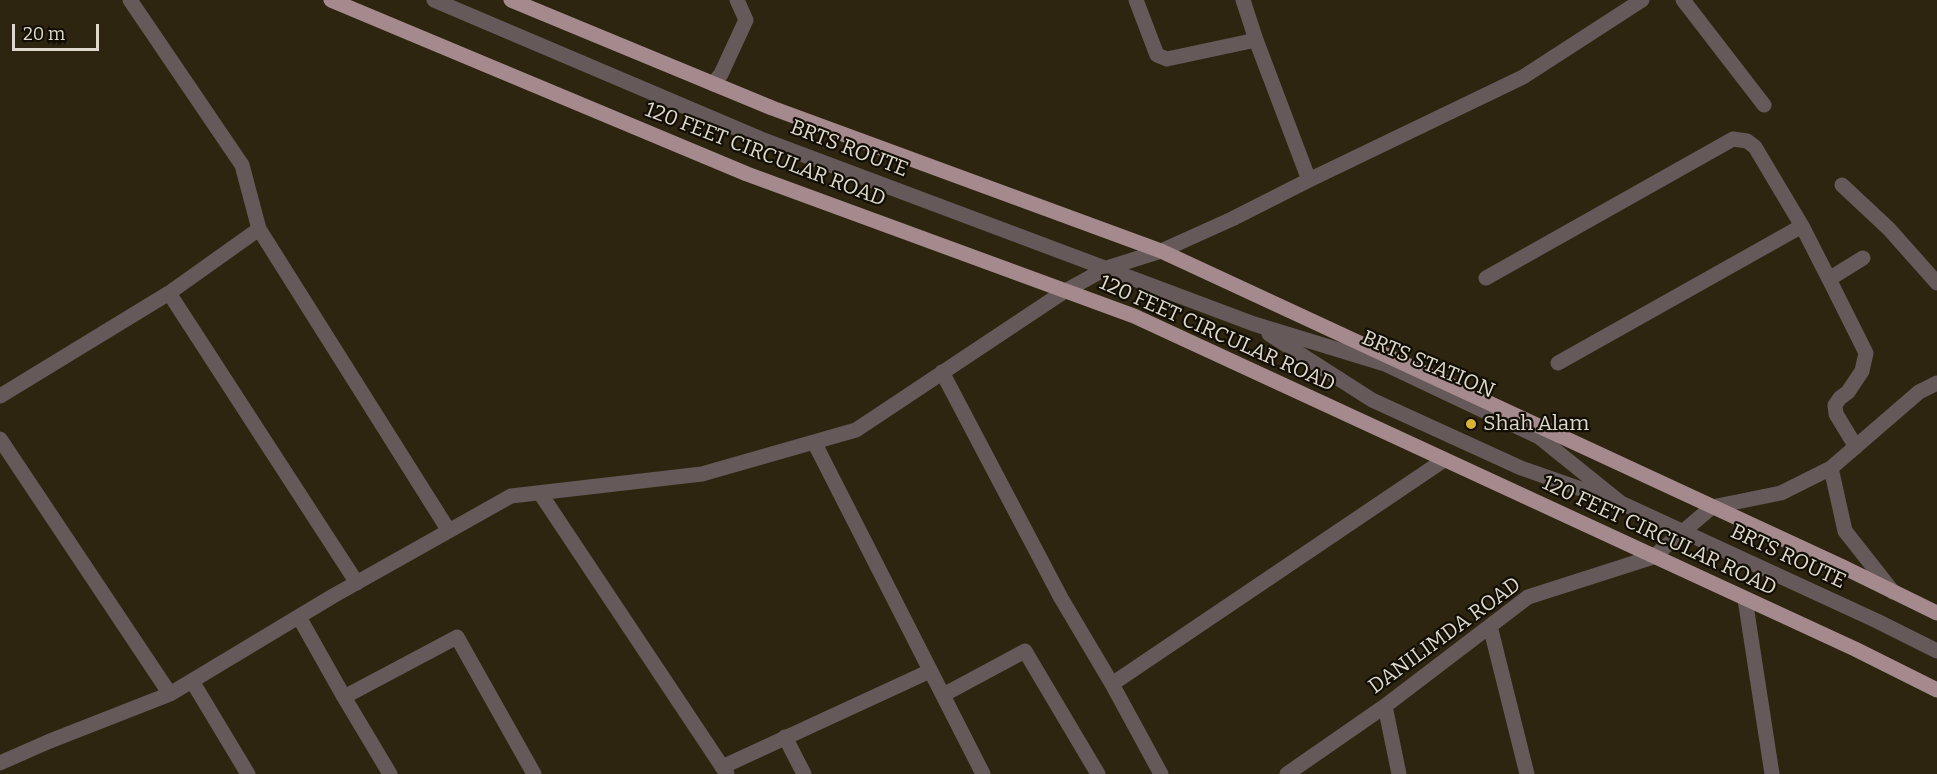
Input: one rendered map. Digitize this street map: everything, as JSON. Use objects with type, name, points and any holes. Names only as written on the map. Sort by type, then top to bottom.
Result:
[{"type":"main road","name":"120 FEET CIRCULAR ROAD","points":[[331,0],[747,174],[1134,316],[1855,649],[1937,690]]},
{"type":"main road","points":[[511,0],[772,108],[1161,250],[1937,613]]},
{"type":"street","points":[[130,0],[242,165],[259,229],[449,531]]},
{"type":"street","name":"BRTS ROUTE","points":[[434,0],[761,139],[1254,324]]},
{"type":"street","points":[[713,84],[721,74],[746,20],[737,0]]},
{"type":"street","points":[[1136,0],[1157,55],[1167,59],[1256,40]]},
{"type":"street","points":[[1243,0],[1309,180]]},
{"type":"street","points":[[0,763],[170,694],[299,616],[511,496],[702,474],[856,430],[1065,291],[1107,268],[1161,250],[1232,219],[1523,77],[1642,0]]},
{"type":"street","points":[[1683,0],[1764,105]]},
{"type":"street","points":[[1486,278],[1733,139],[1747,141],[1755,147],[1802,226],[1866,353],[1862,371],[1848,393],[1834,405],[1836,414],[1856,447]]},
{"type":"street","points":[[1842,185],[1889,229],[1937,283]]},
{"type":"street","points":[[1558,363],[1802,226]]},
{"type":"street","points":[[0,396],[169,293],[259,229]]},
{"type":"street","points":[[1830,279],[1863,258]]},
{"type":"street","points":[[169,293],[357,583]]},
{"type":"street","points":[[1254,324],[1372,400],[1521,468],[1621,503]]},
{"type":"street","name":"BRTS STATION","points":[[1254,324],[1385,364],[1539,437],[1621,503]]},
{"type":"street","points":[[942,372],[1061,598],[1112,684],[1161,774]]},
{"type":"street","name":"DANILIMDA ROAD","points":[[1287,774],[1385,706],[1528,597],[1653,557],[1712,507],[1781,493],[1831,468],[1919,392],[1937,383]]},
{"type":"street","points":[[0,439],[5,455],[170,694]]},
{"type":"street","points":[[814,442],[983,774]]},
{"type":"street","points":[[1112,684],[1443,460]]},
{"type":"street","points":[[1831,468],[1845,531],[1893,592]]},
{"type":"street","points":[[540,493],[725,770],[785,737],[930,671]]},
{"type":"street","name":"BRTS ROUTE","points":[[1621,503],[1937,651]]},
{"type":"street","points":[[1745,599],[1772,774]]},
{"type":"street","points":[[299,616],[390,774]]},
{"type":"street","points":[[1490,626],[1527,774]]},
{"type":"street","points":[[344,697],[457,638],[534,774]]},
{"type":"street","points":[[943,695],[1025,651],[1098,774]]},
{"type":"street","points":[[192,681],[248,774]]},
{"type":"street","points":[[1385,706],[1399,774]]},
{"type":"street","points":[[785,737],[804,774]]},
{"type":"place","name":"Shah Alam","points":[[1471,424]]}]
